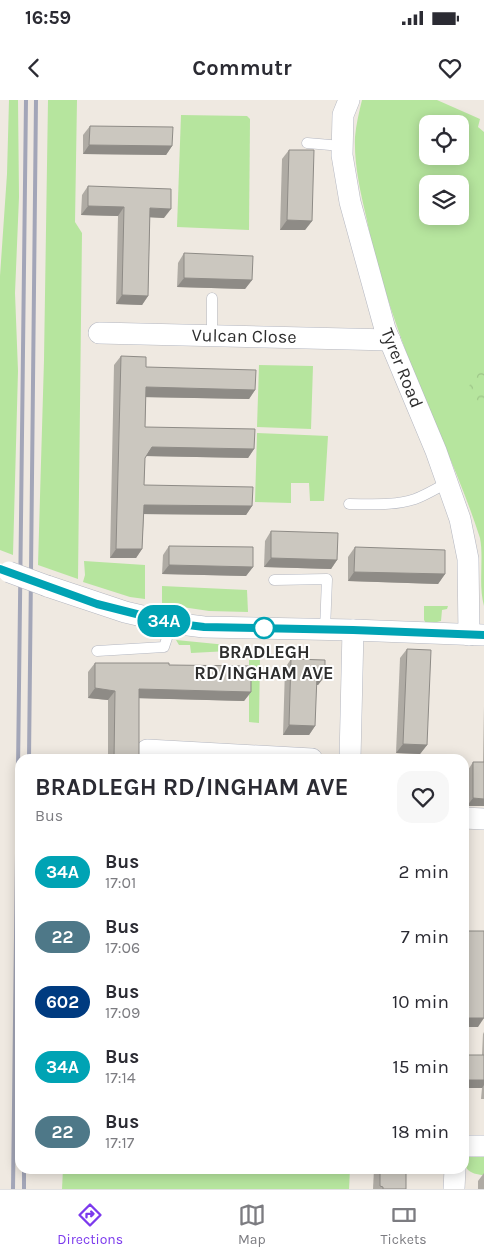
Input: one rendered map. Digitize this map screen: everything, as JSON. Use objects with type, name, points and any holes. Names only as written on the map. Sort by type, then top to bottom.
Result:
[{"type":"street","name":"Tyrer Road","points":[[349,100],[343,115],[342,155],[350,202],[390,340],[436,451],[460,520],[468,559],[477,635]]},
{"type":"street","name":"Vulcan Close","points":[[99,333],[390,340]]},
{"type":"street","points":[[5,571],[125,612],[172,623],[204,627],[477,635]]},
{"type":"street","points":[[350,754],[353,630]]},
{"type":"street","points":[[147,750],[186,754]]},
{"type":"street","points":[[469,818],[484,819]]},
{"type":"street","points":[[469,1146],[484,1146]]},
{"type":"street","points":[[454,1189],[456,1174]]},
{"type":"lane","points":[[307,142],[342,146]]},
{"type":"lane","points":[[212,298],[212,336]]},
{"type":"lane","points":[[349,504],[390,504],[406,501],[447,483]]},
{"type":"lane","points":[[274,580],[327,579],[325,630]]},
{"type":"lane","points":[[97,651],[164,647],[172,623]]},
{"type":"green space","points":[[9,100],[18,100],[19,197],[15,293],[18,371],[13,555],[0,550],[0,276],[7,174]]},
{"type":"green space","points":[[48,100],[77,100],[75,222],[82,233],[78,579],[38,565],[44,360]]},
{"type":"green space","points":[[362,100],[437,100],[480,119],[478,127],[484,132],[484,606],[481,589],[480,538],[391,310],[370,235],[356,167],[355,132]]},
{"type":"green space","points":[[181,115],[247,116],[250,119],[249,230],[177,227]]},
{"type":"green space","points":[[479,357],[484,357],[484,408],[468,390]]},
{"type":"green space","points":[[259,365],[313,366],[311,429],[257,427]]},
{"type":"green space","points":[[257,433],[328,436],[324,501],[310,501],[309,483],[291,483],[291,503],[255,502]]},
{"type":"green space","points":[[84,561],[145,565],[145,599],[130,597],[83,582],[85,575]]},
{"type":"green space","points":[[162,586],[247,590],[248,612],[209,611],[162,604]]},
{"type":"green space","points":[[424,606],[448,606],[447,609],[442,610],[441,621],[426,623],[424,620]]},
{"type":"green space","points":[[176,640],[227,645],[229,646],[229,651],[191,653],[190,645],[179,645]]},
{"type":"green space","points":[[260,655],[259,723],[249,722],[249,656]]},
{"type":"green space","points":[[484,1152],[484,1175],[469,1171],[469,1157],[472,1154]]},
{"type":"green space","points":[[63,1174],[350,1174],[349,1189],[62,1189]]},
{"type":"building","points":[[90,126],[173,127],[172,146],[89,145]]},
{"type":"building","points":[[289,150],[314,150],[312,221],[287,220]]},
{"type":"building","points":[[88,186],[171,189],[171,209],[150,208],[148,296],[122,295],[124,207],[88,206]]},
{"type":"building","points":[[184,253],[253,256],[252,280],[184,278]]},
{"type":"building","points":[[121,356],[146,357],[146,367],[256,370],[255,390],[146,387],[145,427],[255,429],[254,449],[152,447],[145,458],[144,485],[253,487],[252,506],[144,505],[142,549],[116,549]]},
{"type":"building","points":[[271,531],[338,533],[337,560],[271,558]]},
{"type":"building","points":[[169,546],[253,547],[253,567],[169,565]]},
{"type":"building","points":[[355,547],[445,550],[445,574],[354,572]]},
{"type":"building","points":[[407,649],[431,650],[427,745],[403,744]]},
{"type":"building","points":[[291,659],[325,660],[325,676],[317,676],[315,726],[289,725]]},
{"type":"building","points":[[95,663],[251,666],[251,692],[139,689],[139,754],[114,754],[115,691],[95,688]]},
{"type":"building","points":[[473,762],[484,762],[484,799],[473,798]]},
{"type":"building","points":[[469,931],[484,931],[484,1018],[469,1018]]},
{"type":"building","points":[[469,1055],[484,1055],[484,1080],[469,1080]]},
{"type":"building","points":[[380,1174],[406,1174],[406,1189],[383,1189],[380,1186]]},
{"type":"railway","points":[[18,754],[26,100]]},
{"type":"railway","points":[[29,754],[36,100]]},
{"type":"railway","points":[[13,1189],[15,1021]]},
{"type":"railway","points":[[24,1174],[24,1189]]},
{"type":"bus line","name":"34A","points":[[0,569],[97,604],[172,623],[204,627],[484,635]]},
{"type":"place","name":"BRADLEGH RD/INGHAM AVE","points":[[264,628]]}]
